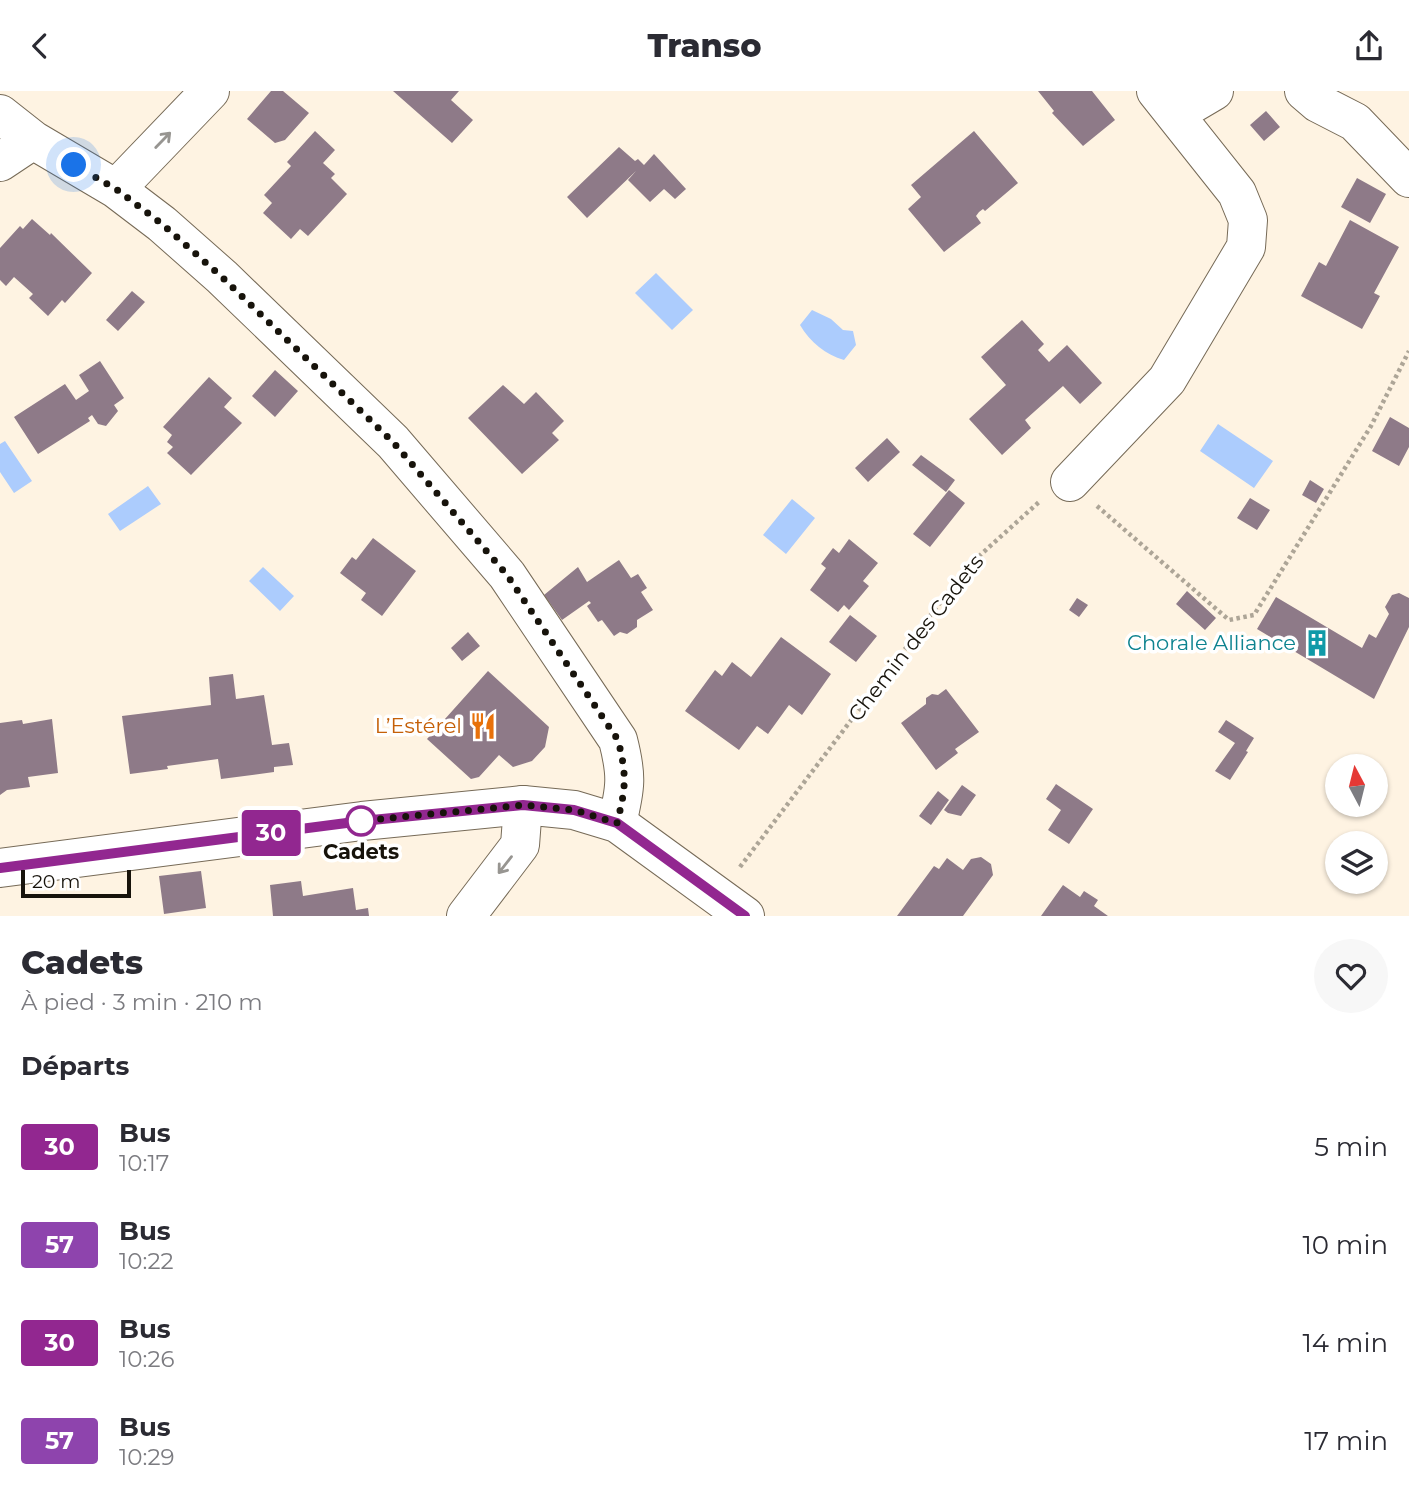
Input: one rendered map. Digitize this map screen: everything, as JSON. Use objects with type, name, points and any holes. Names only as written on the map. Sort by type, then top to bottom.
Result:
[{"type":"street","points":[[116,189],[210,91]]},
{"type":"street","points":[[1070,482],[1167,380],[1246,247],[1248,220],[1237,193],[1166,102],[1214,91]]},
{"type":"street","points":[[1304,91],[1318,103],[1355,122],[1409,178]]},
{"type":"street","points":[[0,114],[33,140],[116,189],[162,224],[222,277],[393,442],[507,575],[618,740],[626,770],[617,823]]},
{"type":"street","points":[[0,162],[33,140]]},
{"type":"street","points":[[466,916],[520,845],[523,805]]},
{"type":"street","points":[[0,868],[362,821],[523,805],[574,810],[617,823],[732,906]]},
{"type":"path","points":[[1070,482],[1229,620],[1254,615],[1371,426],[1409,351]]},
{"type":"path","name":"Chemin des Cadets","points":[[732,906],[967,567],[1035,504],[1070,482]]},
{"type":"water","points":[[656,273],[693,310],[672,330],[635,293]]},
{"type":"water","points":[[812,310],[831,319],[843,330],[853,331],[856,345],[844,360],[819,347],[800,325]]},
{"type":"water","points":[[1218,424],[1273,461],[1254,488],[1200,451]]},
{"type":"water","points":[[5,441],[32,481],[14,493],[0,472],[0,444]]},
{"type":"water","points":[[148,486],[161,504],[120,531],[108,514]]},
{"type":"water","points":[[792,499],[815,518],[786,554],[763,535]]},
{"type":"water","points":[[263,567],[294,596],[280,611],[249,581]]},
{"type":"building","points":[[271,91],[283,91],[309,113],[285,140],[275,143],[247,119]]},
{"type":"building","points":[[393,91],[459,91],[451,100],[473,120],[452,143]]},
{"type":"building","points":[[1038,91],[1092,91],[1115,120],[1083,146],[1052,113],[1054,111]]},
{"type":"building","points":[[1266,111],[1280,127],[1264,141],[1250,125]]},
{"type":"building","points":[[315,131],[335,150],[323,163],[335,174],[331,178],[347,194],[308,236],[300,229],[291,239],[263,213],[272,203],[264,195],[291,166],[287,162]]},
{"type":"building","points":[[974,131],[1018,183],[985,211],[983,209],[979,212],[976,216],[981,223],[944,252],[908,209],[921,197],[911,185]]},
{"type":"building","points":[[619,147],[644,165],[654,154],[686,189],[675,199],[664,189],[650,202],[628,180],[636,171],[587,218],[567,197]]},
{"type":"building","points":[[1357,178],[1386,194],[1370,223],[1341,207]]},
{"type":"building","points":[[32,219],[50,235],[51,233],[92,273],[65,303],[62,300],[48,316],[29,298],[33,294],[14,277],[6,286],[0,280],[0,248],[20,226],[23,229]]},
{"type":"building","points":[[1350,220],[1399,247],[1374,293],[1380,296],[1362,329],[1301,296],[1319,262],[1326,266]]},
{"type":"building","points":[[132,291],[145,302],[118,331],[106,320]]},
{"type":"building","points":[[1022,320],[1044,344],[1038,350],[1049,362],[1067,345],[1102,383],[1080,404],[1063,386],[1025,420],[1031,428],[1002,455],[969,419],[1006,385],[981,357]]},
{"type":"building","points":[[100,361],[124,398],[114,405],[118,411],[106,426],[98,424],[92,415],[88,418],[90,421],[38,454],[14,417],[65,384],[76,400],[89,391],[79,375]]},
{"type":"building","points":[[275,370],[298,391],[275,417],[252,396]]},
{"type":"building","points":[[209,377],[232,398],[224,407],[242,423],[191,475],[167,453],[173,447],[167,442],[172,435],[163,427]]},
{"type":"building","points":[[503,385],[524,404],[536,392],[564,421],[552,433],[559,440],[522,474],[468,418]]},
{"type":"building","points":[[1390,417],[1409,428],[1409,447],[1399,466],[1372,451]]},
{"type":"building","points":[[887,438],[900,452],[868,482],[855,468]]},
{"type":"building","points":[[921,455],[955,480],[946,492],[912,465]]},
{"type":"building","points":[[1310,480],[1324,489],[1316,503],[1302,495]]},
{"type":"building","points":[[949,490],[965,503],[930,547],[913,534]]},
{"type":"building","points":[[1250,498],[1270,510],[1257,530],[1237,518]]},
{"type":"building","points":[[373,538],[416,571],[382,616],[361,600],[366,593],[340,573],[352,557],[356,560]]},
{"type":"building","points":[[849,539],[878,563],[863,581],[869,586],[849,610],[844,605],[838,612],[810,590],[826,568],[821,564],[833,548],[839,553]]},
{"type":"building","points":[[619,560],[631,578],[638,574],[647,588],[641,592],[653,610],[637,620],[637,627],[627,634],[620,632],[614,636],[602,620],[598,622],[587,606],[591,603],[589,601],[562,620],[544,595],[578,567],[587,582]]},
{"type":"building","points":[[1187,591],[1216,618],[1205,630],[1176,604]]},
{"type":"building","name":"Chorale Alliance","points":[[1399,593],[1409,598],[1409,627],[1374,699],[1257,629],[1276,597],[1362,648],[1369,634],[1376,638],[1389,614],[1385,607],[1392,595]]},
{"type":"building","points":[[1077,598],[1088,605],[1079,617],[1069,610]]},
{"type":"building","points":[[850,615],[877,636],[856,662],[829,642]]},
{"type":"building","points":[[468,632],[480,646],[462,661],[451,648]]},
{"type":"building","points":[[781,637],[831,674],[802,715],[789,705],[768,734],[757,726],[739,750],[685,711],[715,670],[722,676],[732,662],[751,677]]},
{"type":"building","points":[[488,671],[549,727],[545,747],[532,761],[513,767],[499,755],[479,777],[471,779],[427,739]]},
{"type":"building","points":[[233,674],[236,699],[264,695],[272,745],[289,743],[293,765],[274,767],[274,772],[221,779],[218,759],[130,774],[122,716],[211,705],[209,677]]},
{"type":"building","points":[[946,689],[979,732],[955,749],[958,753],[936,770],[901,723],[926,704],[926,698],[932,694],[938,695]]},
{"type":"building","points":[[52,719],[58,773],[28,777],[30,787],[7,790],[0,795],[0,723],[22,720],[23,724]]},
{"type":"building","points":[[1226,720],[1254,738],[1230,780],[1215,771],[1235,743],[1218,732]]},
{"type":"building","points":[[1056,784],[1093,809],[1069,844],[1048,830],[1061,810],[1046,799]]},
{"type":"building","points":[[962,785],[976,795],[961,816],[948,813],[944,810]]},
{"type":"building","points":[[938,791],[949,800],[931,825],[919,816]]},
{"type":"building","points":[[981,857],[991,864],[993,875],[963,916],[897,916],[934,866],[939,869],[947,858],[963,870],[971,859]]},
{"type":"building","points":[[201,871],[206,908],[164,914],[159,876]]},
{"type":"building","points":[[301,881],[303,896],[353,888],[356,910],[368,908],[369,916],[273,916],[270,885]]},
{"type":"building","points":[[1063,885],[1080,897],[1084,891],[1098,900],[1094,906],[1108,916],[1041,916]]},
{"type":"bus line","name":"30","points":[[0,868],[362,821],[523,805],[574,810],[617,823],[745,916]]},
{"type":"place","name":"Chorale Alliance","points":[[1317,643]]},
{"type":"place","name":"L’Estérel","points":[[483,726]]},
{"type":"place","name":"Cadets","points":[[361,821]]},
{"type":"route","points":[[74,165],[116,189],[162,224],[222,277],[393,442],[507,575],[618,740],[626,770],[617,823],[574,810],[523,805],[361,821]]}]
